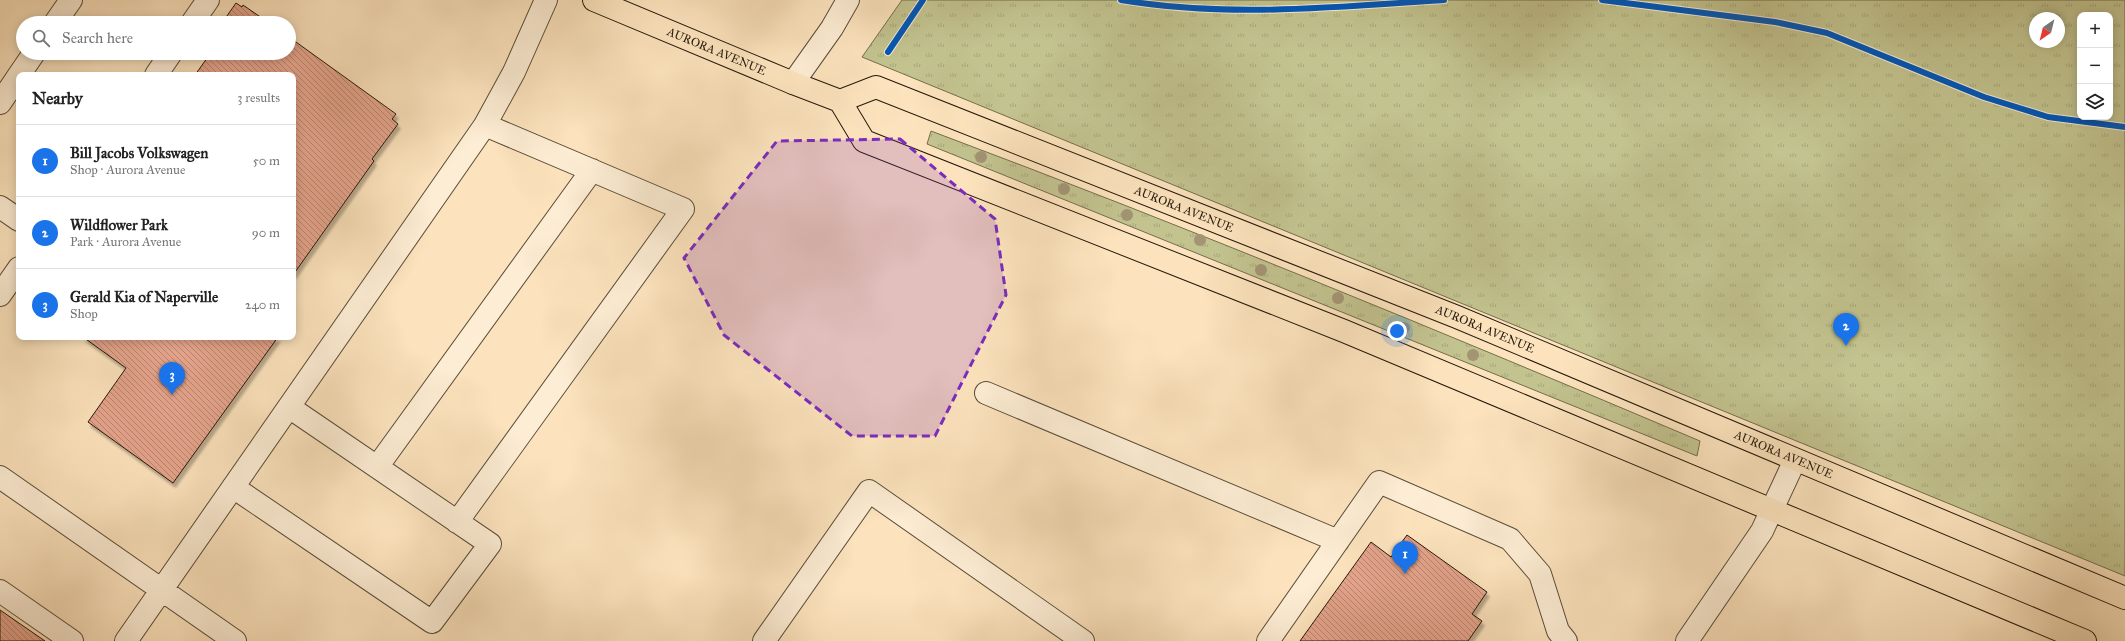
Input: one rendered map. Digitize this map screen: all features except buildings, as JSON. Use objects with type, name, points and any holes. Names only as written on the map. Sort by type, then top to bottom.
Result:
[{"type":"main road","name":"AURORA AVENUE","points":[[594,0],[793,84],[840,101],[876,87],[1457,317],[2125,598]]},
{"type":"main road","points":[[840,101],[864,141],[1344,331],[2085,641]]},
{"type":"lane","points":[[60,16],[71,0]]},
{"type":"lane","points":[[197,16],[208,0]]},
{"type":"lane","points":[[126,641],[485,125],[514,72],[546,0]]},
{"type":"lane","points":[[793,84],[832,28],[848,0]]},
{"type":"lane","points":[[21,72],[29,60]]},
{"type":"lane","points":[[158,72],[166,60]]},
{"type":"lane","points":[[0,103],[16,79]]},
{"type":"lane","points":[[457,522],[683,209],[485,125]]},
{"type":"lane","points":[[377,467],[592,170]]},
{"type":"lane","points":[[0,207],[16,218]]},
{"type":"lane","points":[[0,295],[16,272]]},
{"type":"lane","points":[[986,392],[1338,541]]},
{"type":"lane","points":[[232,487],[432,622],[490,544],[289,407]]},
{"type":"lane","points":[[1687,641],[1762,531],[1795,460]]},
{"type":"lane","points":[[0,477],[235,641]]},
{"type":"lane","points":[[1268,641],[1379,482],[1510,539],[1540,574],[1558,631],[1566,641]]},
{"type":"lane","points":[[764,641],[869,491],[1083,641]]},
{"type":"lane","points":[[0,591],[72,641]]},
{"type":"highlighted area","points":[[900,139],[995,219],[1006,295],[935,436],[852,436],[724,335],[684,258],[777,141]]},
{"type":"green space","points":[[902,0],[2125,0],[2125,576],[862,57]]},
{"type":"green space","points":[[931,131],[1221,243],[1700,441],[1697,456],[927,144]]},
{"type":"cycle path","points":[[888,52],[923,0]]},
{"type":"cycle path","points":[[1121,0],[1202,9],[1242,10],[1323,8],[1444,0]]},
{"type":"cycle path","points":[[1602,0],[1775,22],[1827,33],[1984,97],[2048,117],[2125,127]]},
{"type":"place","name":"Wildflower Park","points":[[1846,346]]},
{"type":"place","name":"Gerald Kia of Naperville","points":[[172,395]]},
{"type":"place","name":"Bill Jacobs Volkswagen","points":[[1405,574]]}]
